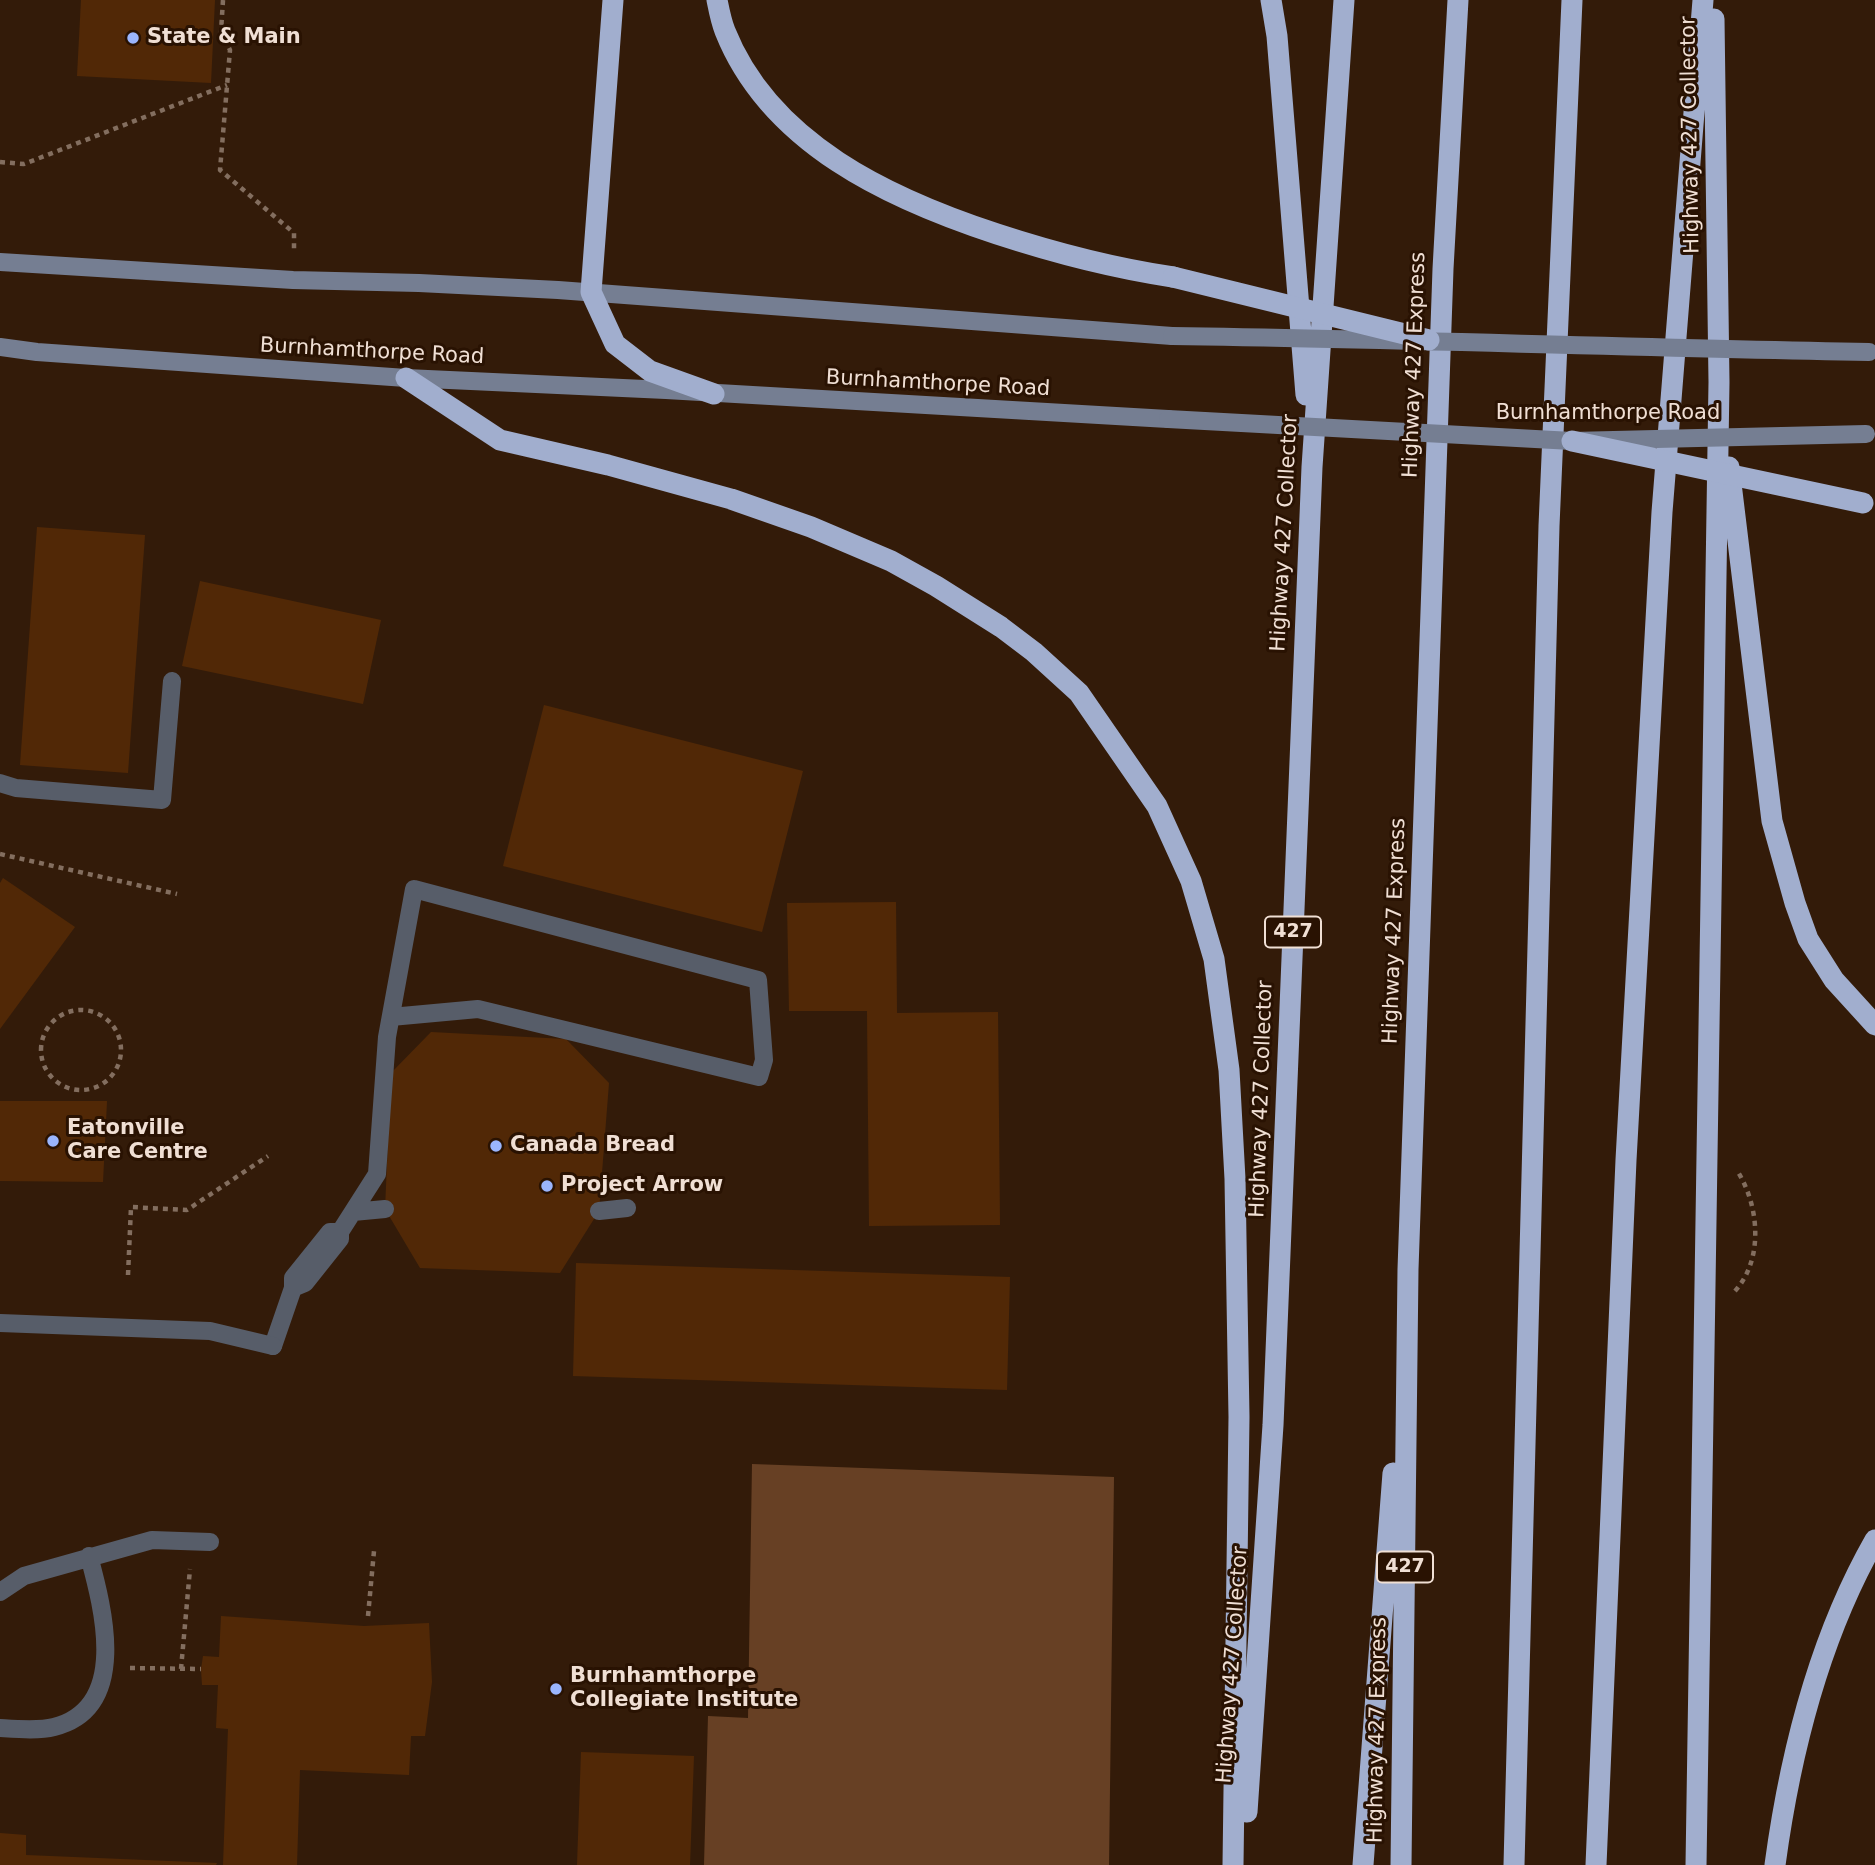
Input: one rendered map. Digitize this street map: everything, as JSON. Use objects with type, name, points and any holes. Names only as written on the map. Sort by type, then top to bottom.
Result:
[{"type":"highway","points":[[612,0],[591,292],[615,344],[650,370],[714,394]]},
{"type":"highway","points":[[717,0],[724,30],[736,53],[752,81],[785,121],[814,145],[870,182],[928,209],[1051,251],[1139,272],[1173,277],[1429,340]]},
{"type":"highway","points":[[1271,0],[1277,36],[1312,467]]},
{"type":"highway","name":"Highway 427 Collector","points":[[1243,1865],[1273,1425],[1312,467],[1344,0]]},
{"type":"highway","name":"Highway 427 Express","points":[[1401,1865],[1408,1269],[1443,269],[1458,0]]},
{"type":"highway","points":[[1514,1865],[1549,526],[1572,0]]},
{"type":"highway","points":[[1596,1865],[1626,1160],[1662,512],[1703,0]]},
{"type":"highway","name":"Highway 427 Collector","points":[[1696,1865],[1719,382],[1714,0]]},
{"type":"highway","points":[[406,379],[500,440],[608,465],[731,499],[811,527],[891,561],[936,586],[1001,627],[1034,652],[1079,693],[1157,806],[1191,881],[1214,959],[1229,1070],[1235,1179],[1239,1417],[1233,1865]]},
{"type":"highway","points":[[1719,382],[1772,821],[1808,939],[1834,980],[1875,1025]]},
{"type":"highway","points":[[1572,441],[1869,504]]},
{"type":"highway","points":[[1363,1865],[1408,1269]]},
{"type":"highway","points":[[1775,1865],[1796,1749],[1819,1670],[1855,1575],[1875,1540]]},
{"type":"main road","points":[[0,262],[293,280],[591,292],[1172,336],[1429,340],[1600,348],[1872,352]]},
{"type":"main road","name":"Burnhamthorpe Road","points":[[0,347],[406,379],[1572,441],[1871,434]]},
{"type":"street","points":[[0,783],[16,788],[162,800],[172,681]]},
{"type":"street","points":[[0,1323],[210,1331],[273,1346],[293,1288],[304,1283],[340,1239],[340,1232],[377,1174],[387,1037],[414,890],[758,981],[764,1060],[759,1077],[478,1009],[391,1017]]},
{"type":"street","points":[[599,1212],[626,1208]]},
{"type":"street","points":[[353,1212],[385,1209]]},
{"type":"street","points":[[1,1591],[24,1576],[152,1540],[201,1541]]},
{"type":"street","points":[[3,1728],[53,1728],[68,1722],[92,1702],[99,1688],[107,1647],[102,1606],[89,1556]]},
{"type":"path","points":[[223,0],[221,32],[230,50],[220,170],[294,233],[293,280]]},
{"type":"path","points":[[0,162],[24,164],[227,85]]},
{"type":"path","points":[[0,854],[177,894]]},
{"type":"path","points":[[81,1009],[96,1012],[109,1020],[120,1036],[122,1051],[119,1066],[111,1078],[93,1088],[78,1090],[63,1086],[51,1077],[45,1068],[41,1048],[44,1033],[53,1021],[66,1012],[81,1009]]},
{"type":"path","points":[[128,1275],[131,1207],[187,1210],[268,1156]]},
{"type":"path","points":[[181,1669],[201,1541]]},
{"type":"path","points":[[368,1616],[374,1551]]},
{"type":"path","points":[[104,1667],[201,1669]]},
{"type":"shaded area","points":[[752,1464],[1114,1477],[1109,1865],[704,1865],[708,1716],[748,1718]]},
{"type":"building","points":[[81,0],[215,0],[211,83],[77,76]]},
{"type":"building","points":[[37,527],[145,535],[128,773],[20,765]]},
{"type":"building","points":[[200,581],[381,620],[363,704],[182,666]]},
{"type":"building","points":[[544,705],[803,771],[762,932],[503,866]]},
{"type":"building","points":[[3,878],[75,927],[0,1029],[0,883]]},
{"type":"building","points":[[896,902],[897,1013],[998,1012],[1000,1225],[869,1226],[867,1011],[789,1011],[787,903]]},
{"type":"building","name":"Canada Bread","points":[[431,1032],[566,1039],[609,1083],[599,1211],[560,1273],[420,1268],[385,1209],[391,1073]]},
{"type":"building","name":"Eatonville Care Centre","points":[[0,1101],[107,1101],[103,1182],[0,1181]]},
{"type":"building","points":[[576,1263],[1010,1277],[1007,1390],[573,1376]]},
{"type":"building","points":[[221,1616],[364,1626],[429,1623],[432,1682],[425,1736],[411,1736],[409,1775],[300,1770],[297,1865],[223,1865],[228,1729],[216,1728],[218,1685],[202,1685],[201,1669],[203,1656],[219,1657]]},
{"type":"building","points":[[581,1752],[694,1756],[690,1865],[577,1865]]},
{"type":"building","points":[[0,1833],[26,1835],[26,1855],[217,1863],[0,1865]]},
{"type":"place","name":"State & Main","points":[[133,38]]},
{"type":"place","name":"Eatonville Care Centre","points":[[53,1141]]},
{"type":"place","name":"Canada Bread","points":[[496,1146]]},
{"type":"place","name":"Project Arrow","points":[[547,1186]]},
{"type":"place","name":"Burnhamthorpe Collegiate Institute","points":[[556,1689]]}]
